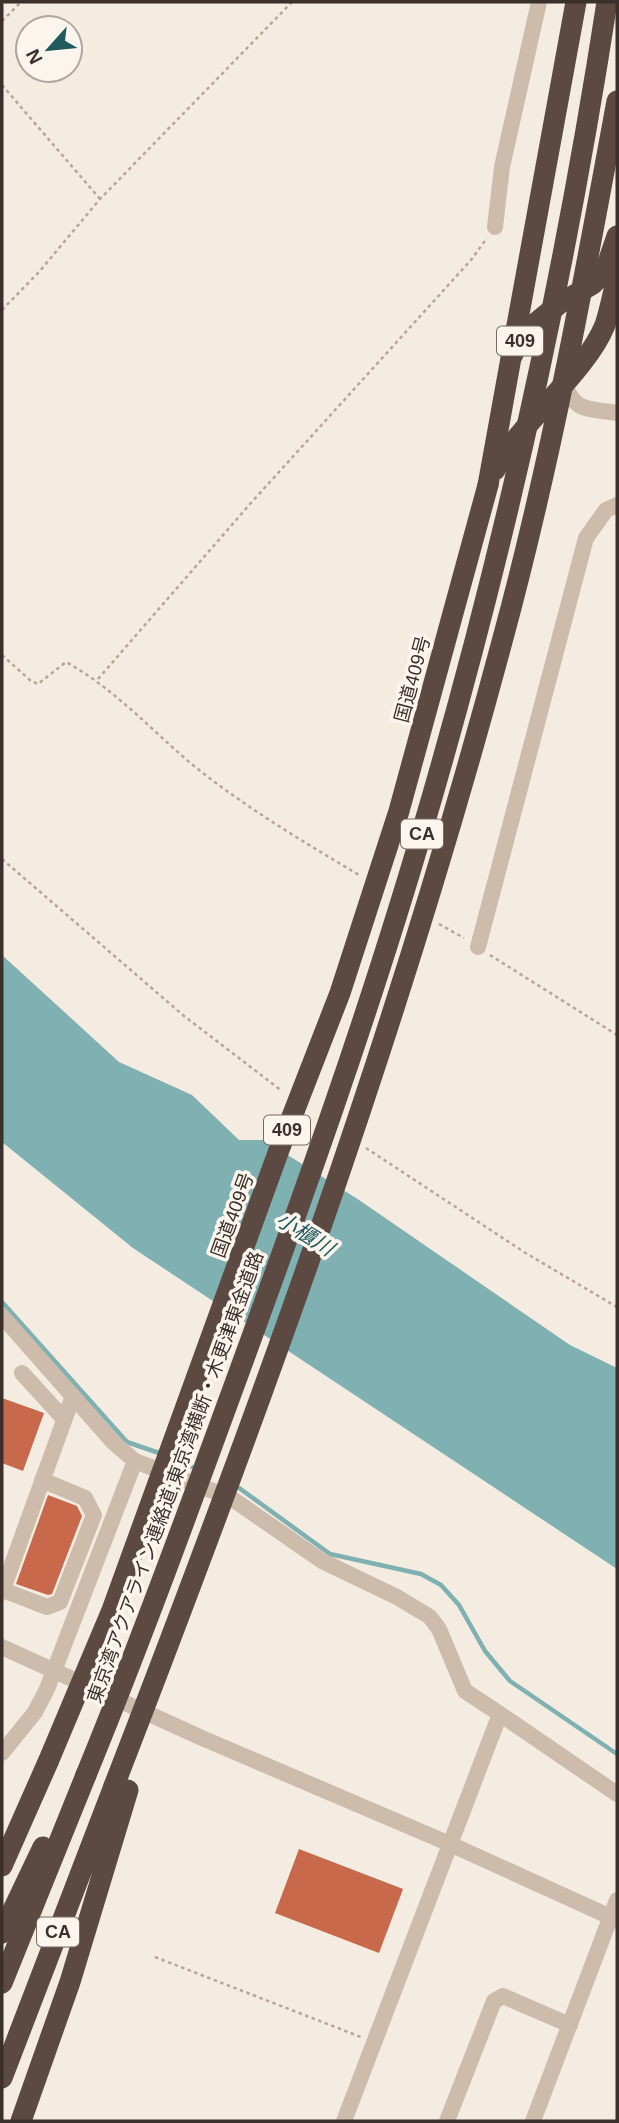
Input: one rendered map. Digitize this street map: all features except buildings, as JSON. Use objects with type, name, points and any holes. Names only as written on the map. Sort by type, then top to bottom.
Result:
[{"type":"highway","points":[[511,358],[576,2]]},
{"type":"highway","name":"東京湾アクアライン連絡道;東京湾横断・木更津東金道路","points":[[2,1983],[81,1773],[142,1640],[311,1177],[423,830],[480,625],[537,383],[607,2]]},
{"type":"highway","name":"CA","points":[[2,2078],[121,1788],[148,1733],[165,1655],[341,1175],[446,846],[505,631],[556,416],[617,101]]},
{"type":"highway","name":"国道409号","points":[[2,1866],[117,1598],[279,1150],[340,993],[399,811],[488,485],[511,358],[520,340],[537,322],[559,304],[593,284],[605,271],[617,236]]},
{"type":"highway","name":"国道409号","points":[[488,485],[506,450],[588,354],[604,326],[617,278]]},
{"type":"highway","points":[[2,1933],[81,1773]]},
{"type":"highway","points":[[20,2121],[70,1982],[121,1788]]},
{"type":"street","points":[[495,227],[502,167],[539,2]]},
{"type":"street","points":[[564,382],[570,399],[578,406],[617,413]]},
{"type":"street","points":[[478,947],[586,538],[606,510],[617,505]]},
{"type":"street","points":[[2,1316],[113,1442],[135,1461],[231,1498],[322,1561],[397,1597],[430,1617],[439,1629],[465,1690],[617,1794]]},
{"type":"street","points":[[22,1373],[64,1419]]},
{"type":"street","points":[[42,1480],[85,1497],[94,1515],[60,1602],[47,1607],[2,1591],[42,1480],[64,1419],[73,1396]]},
{"type":"street","points":[[2,1753],[35,1713],[54,1672],[135,1461]]},
{"type":"street","points":[[2,1647],[614,1918]]},
{"type":"street","points":[[344,2121],[500,1714]]},
{"type":"street","points":[[533,2121],[614,1918],[617,1900]]},
{"type":"street","points":[[447,2121],[494,2001],[503,1996],[570,2025]]},
{"type":"path","points":[[2,20],[20,2]]},
{"type":"path","points":[[2,310],[40,272],[100,199],[292,2]]},
{"type":"path","points":[[2,85],[100,199]]},
{"type":"path","points":[[98,679],[250,504],[471,260],[495,227]]},
{"type":"path","points":[[2,655],[38,684],[66,662],[98,679],[232,794],[362,877]]},
{"type":"path","points":[[2,859],[184,1016],[287,1094]]},
{"type":"path","points":[[431,919],[617,1035]]},
{"type":"path","points":[[360,1144],[524,1252],[617,1307]]},
{"type":"path","points":[[155,1957],[374,2042]]},
{"type":"water","name":"小櫃川","points":[[2,955],[119,1062],[192,1095],[239,1140],[264,1140],[359,1200],[570,1345],[617,1368],[617,1569],[133,1248],[2,1142]]},
{"type":"waterway","points":[[2,1302],[127,1442],[162,1454]]},
{"type":"waterway","points":[[173,1459],[197,1469]]},
{"type":"waterway","points":[[235,1485],[330,1554],[421,1574],[441,1585],[459,1605],[485,1651],[510,1681],[617,1754]]}]
